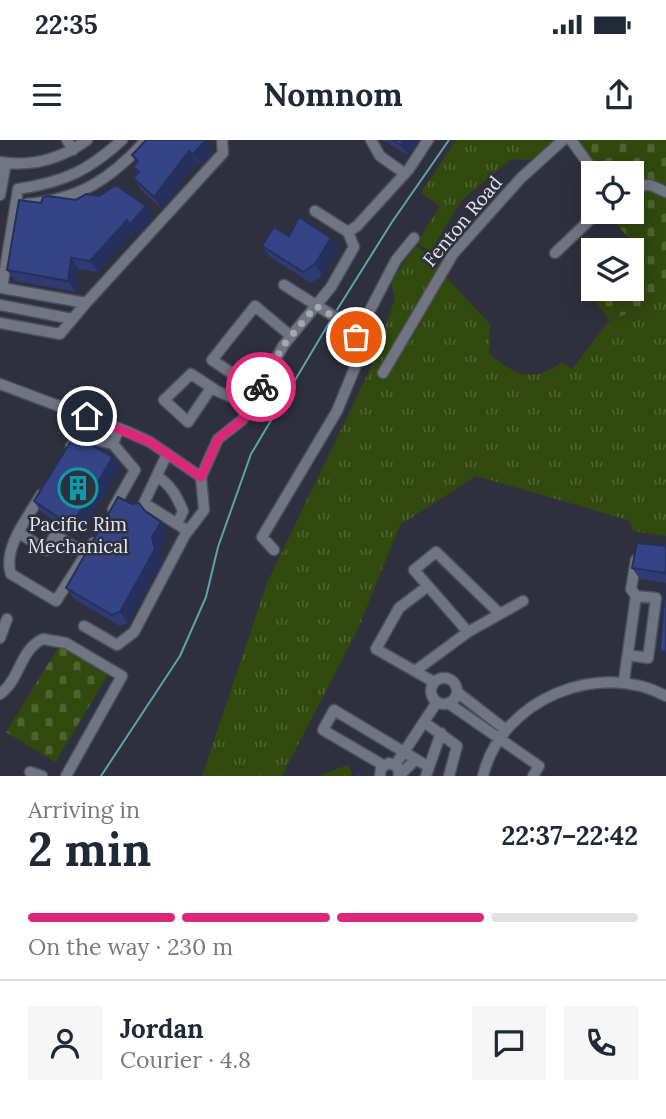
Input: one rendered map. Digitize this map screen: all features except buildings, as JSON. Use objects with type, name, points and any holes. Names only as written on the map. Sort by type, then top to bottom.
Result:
[{"type":"street","points":[[67,140],[73,150]]},
{"type":"street","points":[[1,189],[3,162],[27,164],[73,150],[88,140]]},
{"type":"street","points":[[86,303],[1,293],[19,189],[68,178],[96,164],[122,140]]},
{"type":"street","points":[[16,205],[74,195],[109,177],[146,140]]},
{"type":"street","points":[[0,323],[60,334],[223,153],[222,140]]},
{"type":"street","points":[[371,140],[380,156],[404,173]]},
{"type":"street","points":[[348,232],[357,226],[404,173],[428,140]]},
{"type":"street","name":"Fenton Road","points":[[383,373],[453,254],[521,178],[563,140]]},
{"type":"street","points":[[571,140],[586,161]]},
{"type":"street","points":[[644,185],[666,192]]},
{"type":"street","points":[[84,626],[117,645],[125,640],[141,621],[188,531],[204,510],[201,477],[218,439],[242,420],[291,336],[331,288],[354,247],[348,232],[315,211]]},
{"type":"street","points":[[555,253],[585,224]]},
{"type":"street","points":[[274,550],[262,537],[337,411],[360,355],[356,337],[396,260],[414,238]]},
{"type":"street","points":[[284,285],[359,332]]},
{"type":"street","points":[[0,305],[72,319]]},
{"type":"street","points":[[258,391],[239,381],[212,360],[255,306],[291,336]]},
{"type":"street","points":[[211,388],[188,422],[164,400],[191,374],[211,388],[250,405]]},
{"type":"street","points":[[230,396],[239,381]]},
{"type":"street","points":[[0,384],[119,428],[167,454],[201,477]]},
{"type":"street","points":[[62,461],[80,436],[87,416]]},
{"type":"street","points":[[113,444],[119,428]]},
{"type":"street","points":[[80,436],[113,444],[135,470],[106,521]]},
{"type":"street","points":[[167,454],[144,503],[188,531]]},
{"type":"street","points":[[158,477],[168,483],[183,511],[177,524]]},
{"type":"street","points":[[49,483],[19,533],[12,551],[9,571],[56,601],[99,532]]},
{"type":"street","points":[[19,533],[46,550],[55,535],[86,554]]},
{"type":"street","points":[[624,683],[636,596],[631,589],[638,546]]},
{"type":"street","points":[[468,632],[414,570],[436,552],[500,614]]},
{"type":"street","points":[[428,586],[400,608],[376,649],[434,682]]},
{"type":"street","points":[[628,655],[648,658],[655,610],[656,598],[636,596]]},
{"type":"street","points":[[415,671],[468,632],[523,601]]},
{"type":"street","points":[[0,636],[7,619]]},
{"type":"street","points":[[0,694],[12,683],[29,650],[43,639],[66,643],[122,676],[65,776]]},
{"type":"street","points":[[506,730],[457,692],[451,679],[444,677],[434,682],[431,693],[443,703],[539,766],[533,776]]},
{"type":"street","points":[[483,776],[498,740],[506,730],[533,707],[559,692],[582,683],[611,680],[666,696]]},
{"type":"street","points":[[395,765],[424,722],[457,692]]},
{"type":"street","points":[[395,765],[383,765],[323,730],[334,710],[416,759],[427,771],[441,733]]},
{"type":"street","points":[[424,722],[455,743],[458,750],[449,776]]},
{"type":"street","points":[[395,765],[399,776],[416,759]]},
{"type":"street","points":[[380,776],[383,765]]},
{"type":"street","points":[[30,772],[42,776]]},
{"type":"green space","points":[[456,140],[558,140],[532,160],[511,159],[462,200],[430,252],[417,243],[440,206],[421,193]]},
{"type":"green space","points":[[576,140],[666,140],[666,289],[635,311],[610,320],[595,301],[644,301],[644,238],[629,238],[616,224],[644,224],[644,161],[593,161]]},
{"type":"green space","points":[[416,245],[490,324],[489,354],[516,372],[524,374],[542,373],[562,362],[572,369],[610,320],[635,311],[666,289],[666,536],[633,531],[628,520],[476,476],[400,525],[358,629],[282,776],[202,776],[267,583],[373,363],[395,299],[391,282]]},
{"type":"green space","points":[[61,643],[110,672],[55,762],[6,732]]},
{"type":"green space","points":[[348,765],[353,776],[318,776]]},
{"type":"waterway","points":[[335,313],[392,222],[449,140]]},
{"type":"waterway","points":[[101,776],[180,656],[206,597],[218,547],[251,454],[332,318]]},
{"type":"way so far","points":[[261,387],[283,346],[316,306],[359,332],[356,337]]},
{"type":"place","name":"Pacific Rim Mechanical","points":[[78,488]]},
{"type":"route","points":[[87,416],[150,442],[201,477],[218,439],[242,420],[261,387]]}]
